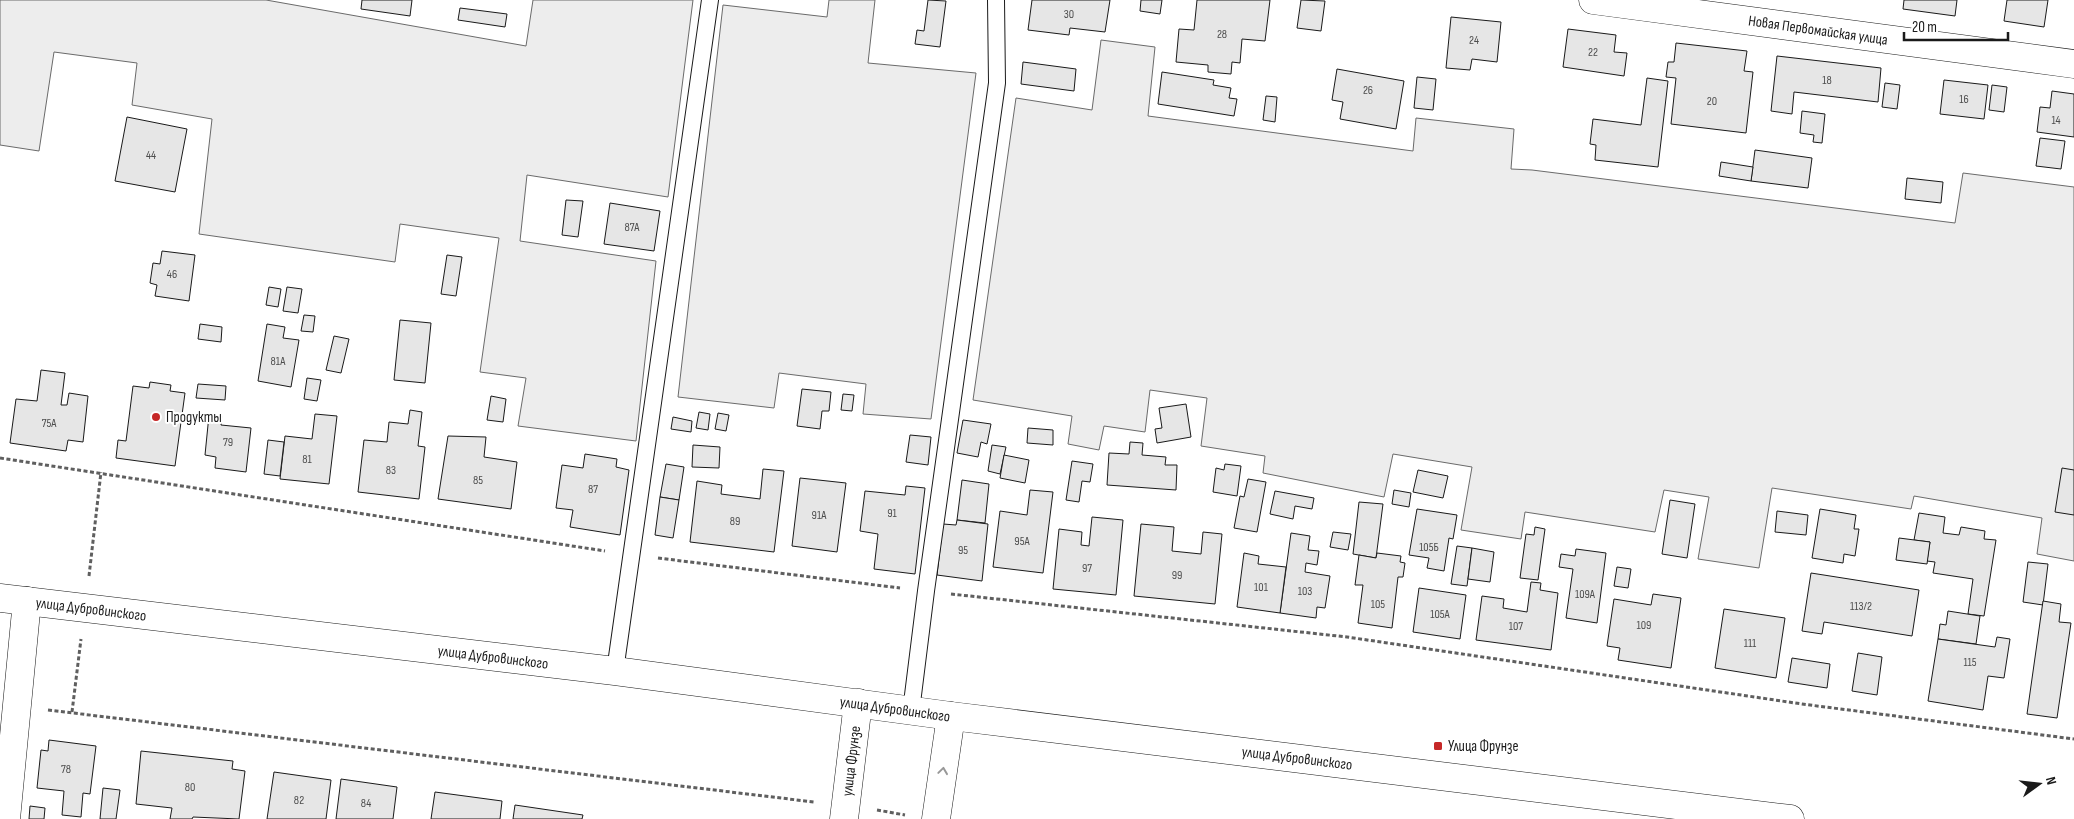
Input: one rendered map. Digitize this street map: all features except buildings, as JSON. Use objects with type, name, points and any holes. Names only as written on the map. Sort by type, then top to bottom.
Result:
[{"type":"main road","name":"Новая Первомайская улица","points":[[1592,0],[2074,64]]},
{"type":"main road","name":"улица Дубровинского","points":[[0,598],[616,672],[911,711],[1790,819]]},
{"type":"main road","points":[[6,819],[28,601]]},
{"type":"main road","name":"улица Фрунзе","points":[[845,812],[858,703]]},
{"type":"main road","points":[[936,819],[951,716]]},
{"type":"lane","points":[[616,672],[710,0]]},
{"type":"lane","points":[[911,711],[997,83],[996,0]]},
{"type":"path","points":[[0,458],[632,555],[926,591],[1347,637],[1802,704],[2074,739]]},
{"type":"path","points":[[17,706],[845,812],[905,815]]},
{"type":"shaded area","points":[[0,0],[266,0],[526,46],[533,0],[693,0],[668,197],[527,175],[520,241],[656,261],[636,441],[518,426],[526,378],[480,372],[499,238],[400,224],[395,262],[199,234],[212,119],[132,105],[137,63],[54,52],[39,151],[0,145]]},
{"type":"shaded area","points":[[829,0],[875,0],[868,63],[976,73],[931,419],[863,414],[866,384],[779,373],[774,408],[678,397],[723,5],[827,17]]},
{"type":"shaded area","points":[[1101,40],[1155,47],[1148,116],[1413,151],[1416,118],[1514,129],[1511,169],[1532,170],[1955,223],[1963,173],[2074,187],[2074,561],[2037,554],[2042,518],[1914,496],[1911,509],[1772,488],[1759,568],[1698,559],[1709,497],[1664,490],[1655,532],[1525,512],[1521,539],[1461,530],[1472,467],[1393,454],[1384,497],[1263,473],[1265,456],[1201,446],[1207,398],[1150,390],[1145,432],[1104,426],[1099,450],[1068,444],[1072,416],[973,400],[1016,98],[1092,110]]},
{"type":"place","name":"Продукты","points":[[156,417]]},
{"type":"place","name":"Улица Фрунзе","points":[[1438,746]]}]
